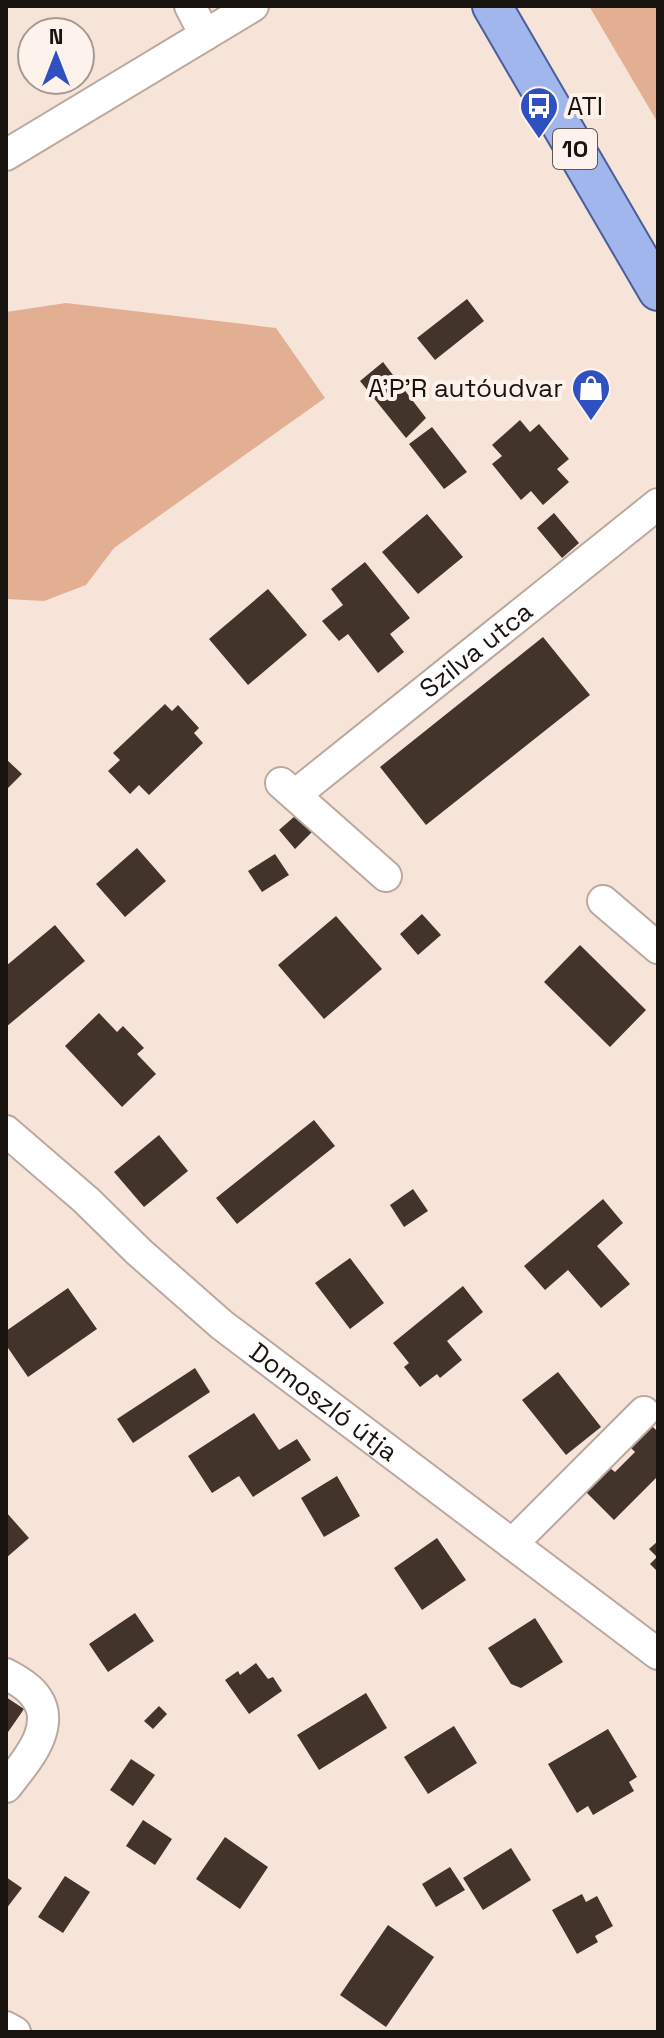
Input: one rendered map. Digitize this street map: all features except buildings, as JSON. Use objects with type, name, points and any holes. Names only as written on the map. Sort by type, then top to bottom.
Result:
[{"type":"main road","name":"10","points":[[492,6],[658,291]]},
{"type":"street","points":[[190,6],[205,35]]},
{"type":"street","points":[[6,155],[253,6]]},
{"type":"street","name":"Szilva utca","points":[[386,876],[288,789],[658,504]]},
{"type":"street","points":[[603,901],[658,948]]},
{"type":"street","name":"Domoszló útja","points":[[6,1131],[222,1325],[658,1654]]},
{"type":"street","points":[[512,1544],[644,1412]]},
{"type":"street","points":[[6,1674],[34,1693],[43,1714],[43,1732],[28,1759],[6,1787]]},
{"type":"street","points":[[6,2027],[15,2032]]},
{"type":"shaded area","points":[[589,6],[658,6],[658,123]]},
{"type":"shaded area","points":[[66,303],[276,328],[325,398],[114,548],[86,585],[44,601],[6,599],[6,312]]},
{"type":"place","name":"ATI","points":[[539,140]]},
{"type":"place","name":"A'P'R autóudvar","points":[[591,422]]}]
